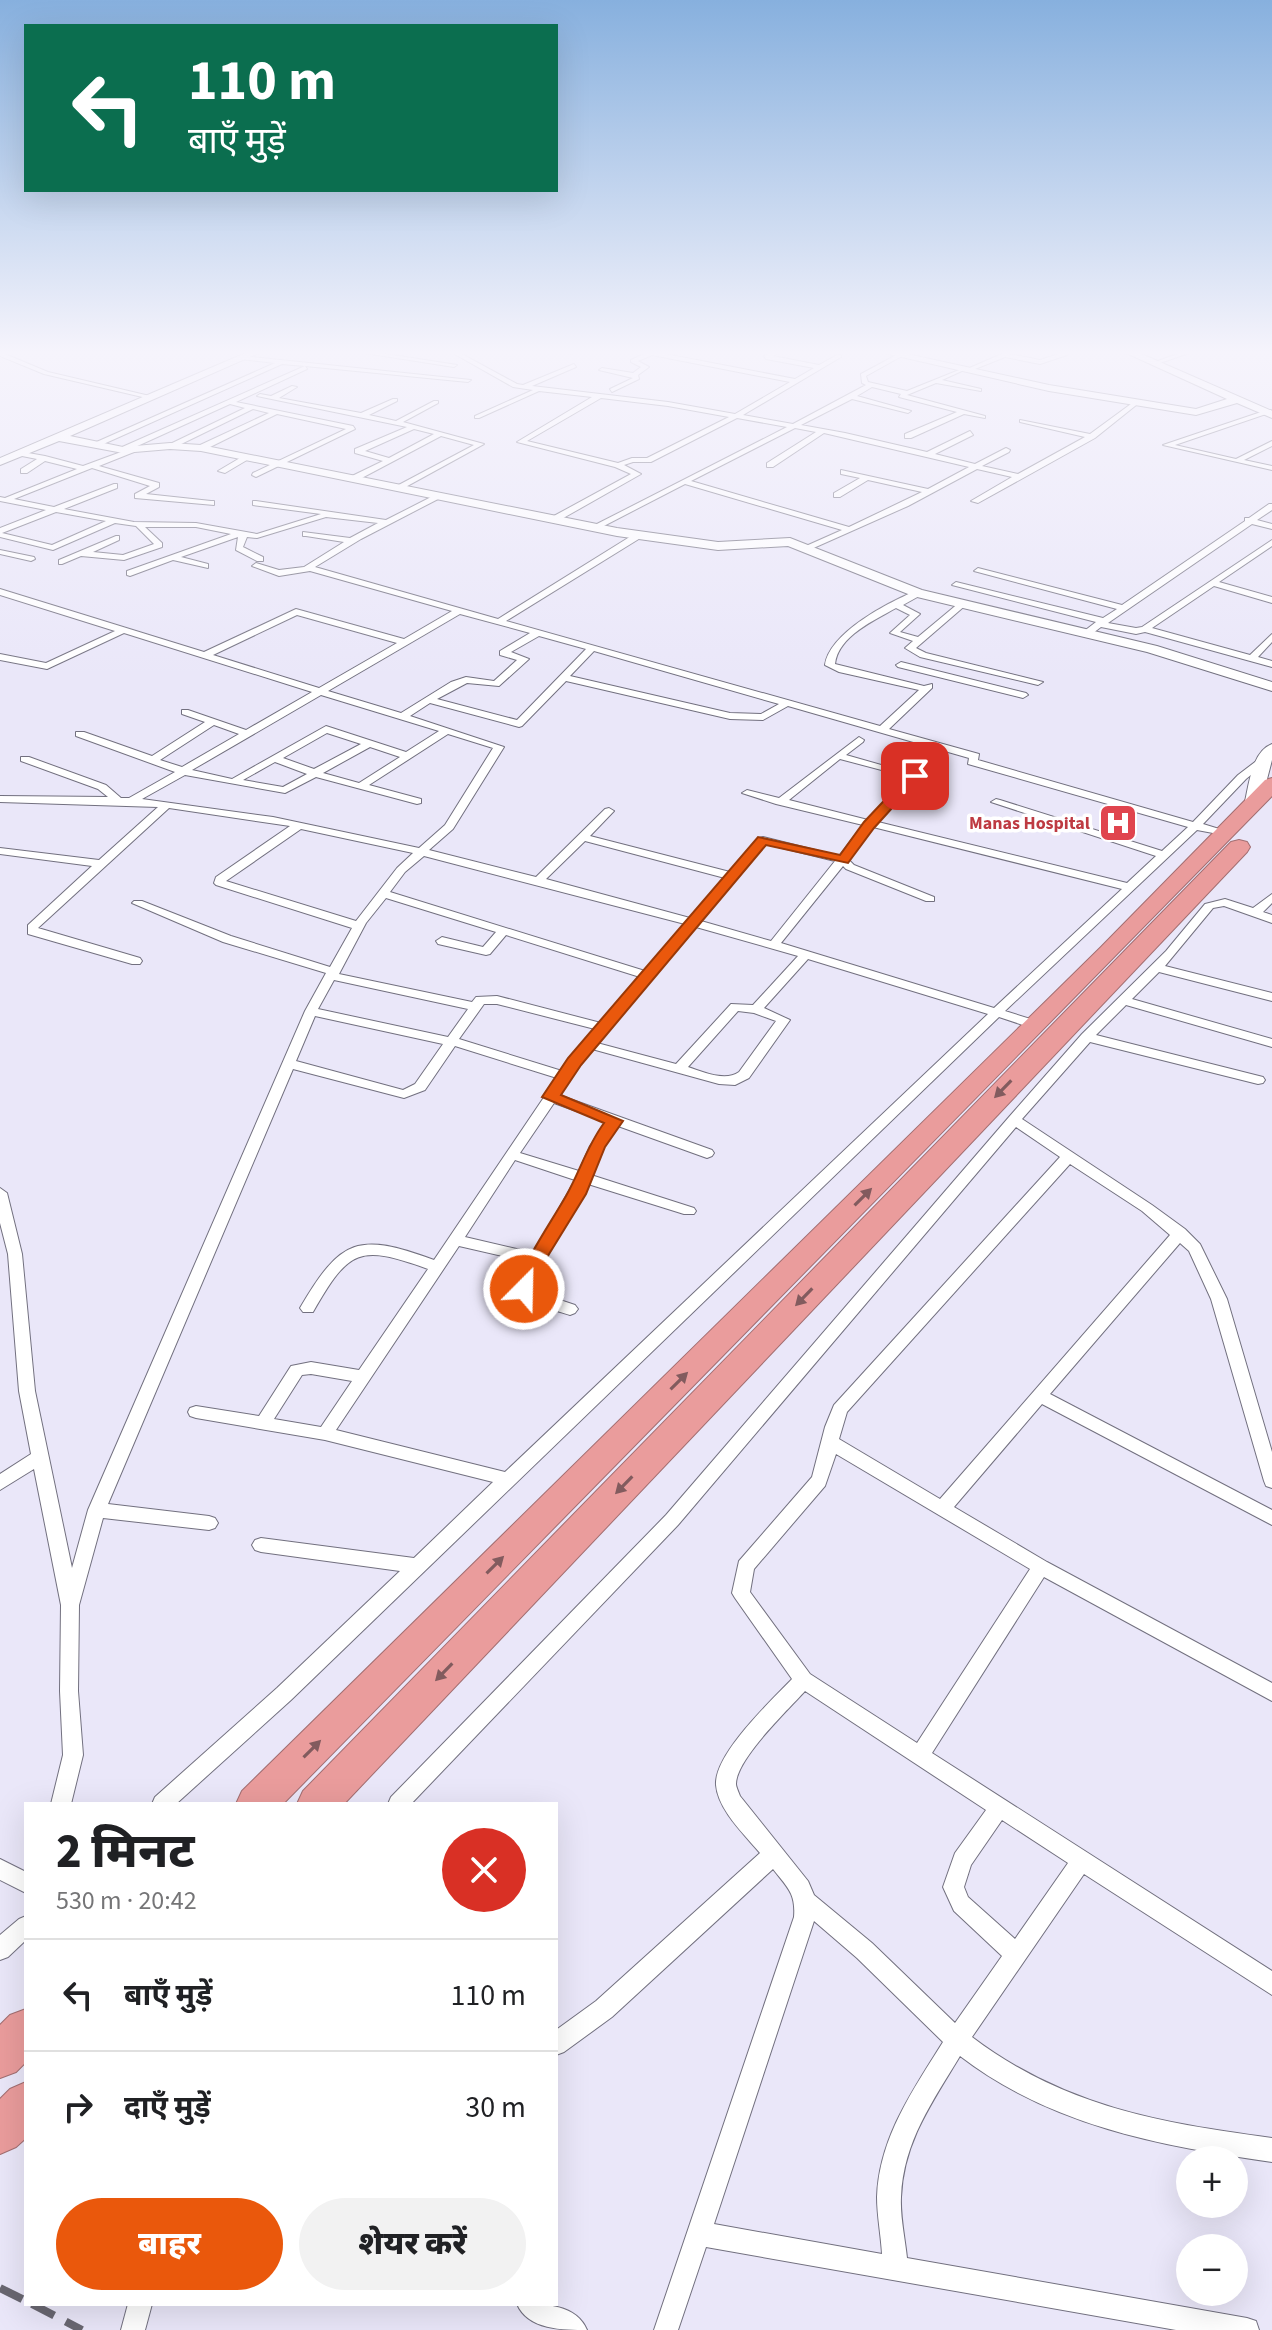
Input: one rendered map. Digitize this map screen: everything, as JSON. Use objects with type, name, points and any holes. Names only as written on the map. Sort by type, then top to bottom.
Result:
[{"type":"highway","points":[[258,1802],[1036,1025],[1210,830],[1266,782]]},
{"type":"highway","points":[[319,1802],[1107,980],[1206,898],[1266,782]]},
{"type":"highway","points":[[0,2056],[24,2033]]},
{"type":"street","points":[[24,471],[41,461]]},
{"type":"street","points":[[58,461],[156,485],[138,496],[211,503]]},
{"type":"street","points":[[3,500],[103,461]]},
{"type":"street","points":[[222,471],[241,461]]},
{"type":"street","points":[[268,461],[639,535],[718,546],[772,541],[809,548],[918,593],[1152,649],[1272,687]]},
{"type":"street","points":[[256,475],[285,461]]},
{"type":"street","points":[[353,479],[388,461]]},
{"type":"street","points":[[397,488],[448,461]]},
{"type":"street","points":[[555,519],[637,474],[600,461]]},
{"type":"street","points":[[618,465],[630,461]]},
{"type":"street","points":[[595,527],[727,461]]},
{"type":"street","points":[[770,465],[777,461]]},
{"type":"street","points":[[954,461],[1017,476]]},
{"type":"street","points":[[809,548],[983,461]]},
{"type":"street","points":[[975,501],[1045,461]]},
{"type":"street","points":[[1237,461],[1272,468]]},
{"type":"street","points":[[844,472],[928,491]]},
{"type":"street","points":[[837,495],[867,477]]},
{"type":"street","points":[[685,482],[849,529]]},
{"type":"street","points":[[0,533],[114,486]]},
{"type":"street","points":[[309,569],[352,541],[437,496]]},
{"type":"street","points":[[3,500],[138,524],[152,520],[241,534],[266,535],[326,515]]},
{"type":"street","points":[[167,508],[176,501]]},
{"type":"street","points":[[256,503],[386,522]]},
{"type":"street","points":[[1086,634],[1120,607],[1272,506]]},
{"type":"street","points":[[0,533],[53,548],[115,520]]},
{"type":"street","points":[[1248,520],[1272,527]]},
{"type":"street","points":[[85,553],[124,558],[160,543],[138,524]]},
{"type":"street","points":[[130,573],[241,534]]},
{"type":"street","points":[[241,534],[239,548],[279,573],[309,569],[883,729],[975,756],[972,762],[1210,830]]},
{"type":"street","points":[[306,534],[352,541]]},
{"type":"street","points":[[497,623],[639,535]]},
{"type":"street","points":[[62,562],[116,538]]},
{"type":"street","points":[[956,585],[1136,631],[1145,629],[1272,542]]},
{"type":"street","points":[[2,552],[27,543]]},
{"type":"street","points":[[146,550],[205,566]]},
{"type":"street","points":[[2,552],[31,559]]},
{"type":"street","points":[[978,571],[1120,607]]},
{"type":"street","points":[[1213,583],[1272,600]]},
{"type":"street","points":[[918,593],[831,649],[830,665],[926,689]]},
{"type":"street","points":[[4,596],[499,747]]},
{"type":"street","points":[[963,604],[911,645],[913,652],[1038,682]]},
{"type":"street","points":[[897,605],[916,614],[894,633],[918,640]]},
{"type":"street","points":[[204,656],[296,612],[404,642]]},
{"type":"street","points":[[124,802],[457,612]]},
{"type":"street","points":[[1145,629],[1272,664]]},
{"type":"street","points":[[0,657],[47,666],[122,631]]},
{"type":"street","points":[[402,717],[466,680],[496,684],[524,659],[503,653],[536,634]]},
{"type":"street","points":[[1252,659],[1272,637]]},
{"type":"street","points":[[70,1605],[97,1510],[291,1064],[311,1011],[359,926],[383,893],[421,850],[449,827],[499,747],[591,649]]},
{"type":"street","points":[[901,665],[1023,695]]},
{"type":"street","points":[[883,729],[940,676]]},
{"type":"street","points":[[563,677],[730,716],[763,717],[789,702]]},
{"type":"street","points":[[429,700],[519,724]]},
{"type":"street","points":[[185,712],[245,733]]},
{"type":"street","points":[[153,760],[212,722]]},
{"type":"street","points":[[233,782],[326,729],[408,756]]},
{"type":"street","points":[[361,786],[446,731]]},
{"type":"street","points":[[80,734],[182,771],[282,791],[369,743]]},
{"type":"street","points":[[780,802],[859,740]]},
{"type":"street","points":[[774,945],[869,825],[915,776],[839,756]]},
{"type":"street","points":[[274,758],[315,773],[417,801]]},
{"type":"street","points":[[25,759],[102,787],[124,802]]},
{"type":"street","points":[[164,1802],[284,1694],[1129,887],[1164,855],[1210,830],[1242,777],[1266,782]]},
{"type":"street","points":[[747,793],[1129,887]]},
{"type":"street","points":[[0,799],[166,805],[299,825],[421,850],[806,954],[1036,1025]]},
{"type":"street","points":[[996,802],[1164,855]]},
{"type":"street","points":[[136,961],[32,931],[32,927],[166,805]]},
{"type":"street","points":[[539,880],[609,811]]},
{"type":"street","points":[[299,825],[220,879],[220,883],[359,926]]},
{"type":"street","points":[[585,838],[731,876]]},
{"type":"street","points":[[325,1434],[588,1044],[763,840],[843,860],[850,867],[930,899]]},
{"type":"street","points":[[0,851],[102,864]]},
{"type":"street","points":[[383,893],[645,975]]},
{"type":"street","points":[[1255,913],[1272,897]]},
{"type":"street","points":[[1206,898],[1272,919]]},
{"type":"street","points":[[400,1802],[672,1520],[1014,1120],[1209,906],[1206,898]]},
{"type":"street","points":[[138,903],[215,935],[333,974],[473,1006]]},
{"type":"street","points":[[442,941],[486,951],[504,931]]},
{"type":"street","points":[[756,1009],[806,954]]},
{"type":"street","points":[[1156,967],[1272,997]]},
{"type":"street","points":[[291,1064],[404,1094],[420,1087],[480,1000],[497,1000],[602,1027]]},
{"type":"street","points":[[1122,1000],[1272,1043]]},
{"type":"street","points":[[588,1044],[679,1069],[727,1082],[744,1075],[783,1025],[780,1017],[756,1009],[735,1007],[679,1069]]},
{"type":"street","points":[[311,1011],[451,1041],[565,1076]]},
{"type":"street","points":[[1087,1037],[1258,1080]]},
{"type":"street","points":[[551,1097],[707,1153]]},
{"type":"street","points":[[1014,1120],[1180,1233],[1208,1271],[1272,1481]]},
{"type":"street","points":[[570,1309],[534,1297],[524,1289],[536,1259],[583,1178],[597,1146],[614,1121]]},
{"type":"street","points":[[513,1155],[689,1211]]},
{"type":"street","points":[[1069,1156],[857,1387],[835,1417],[828,1464],[819,1481],[745,1566],[741,1593],[803,1680],[1272,1984]]},
{"type":"street","points":[[0,1193],[15,1254],[27,1391],[70,1605],[69,1691],[73,1755],[61,1802]]},
{"type":"street","points":[[942,1508],[1180,1233]]},
{"type":"street","points":[[456,1240],[536,1259]]},
{"type":"street","points":[[308,1308],[325,1276],[356,1250],[368,1246],[387,1248],[438,1267]]},
{"type":"street","points":[[263,1423],[297,1370],[311,1368],[364,1377]]},
{"type":"street","points":[[1039,1395],[1272,1518]]},
{"type":"street","points":[[196,1412],[325,1434],[507,1479]]},
{"type":"street","points":[[830,1442],[1041,1567],[1272,1693]]},
{"type":"street","points":[[0,1483],[39,1458]]},
{"type":"street","points":[[97,1510],[209,1523]]},
{"type":"street","points":[[261,1545],[417,1566]]},
{"type":"street","points":[[919,1757],[1041,1567]]},
{"type":"street","points":[[666,2330],[805,1917],[806,1902],[801,1888],[744,1822],[726,1785],[737,1756],[803,1680]]},
{"type":"street","points":[[999,1808],[962,1860],[953,1887],[961,1904],[1016,1954]]},
{"type":"street","points":[[558,2043],[604,2009],[773,1855]]},
{"type":"street","points":[[896,2268],[889,2198],[894,2158],[909,2119],[957,2040],[1082,1860]]},
{"type":"street","points":[[0,1869],[24,1882]]},
{"type":"street","points":[[806,1902],[869,1952],[957,2040],[1043,2095],[1137,2129],[1272,2150]]},
{"type":"street","points":[[0,1949],[24,1928]]},
{"type":"street","points":[[700,2234],[1247,2330]]},
{"type":"street","points":[[133,2330],[139,2306]]},
{"type":"street","points":[[533,2306],[575,2330]]},
{"type":"railway","points":[[0,2288],[24,2300]]},
{"type":"railway","points":[[36,2306],[82,2330]]},
{"type":"place","name":"Manas Hospital","points":[[1118,823]]},
{"type":"route","points":[[524,1289],[524,1282],[536,1259],[564,1216],[587,1165],[614,1121],[551,1097],[574,1062],[763,840],[843,860],[869,825],[915,776]]}]
